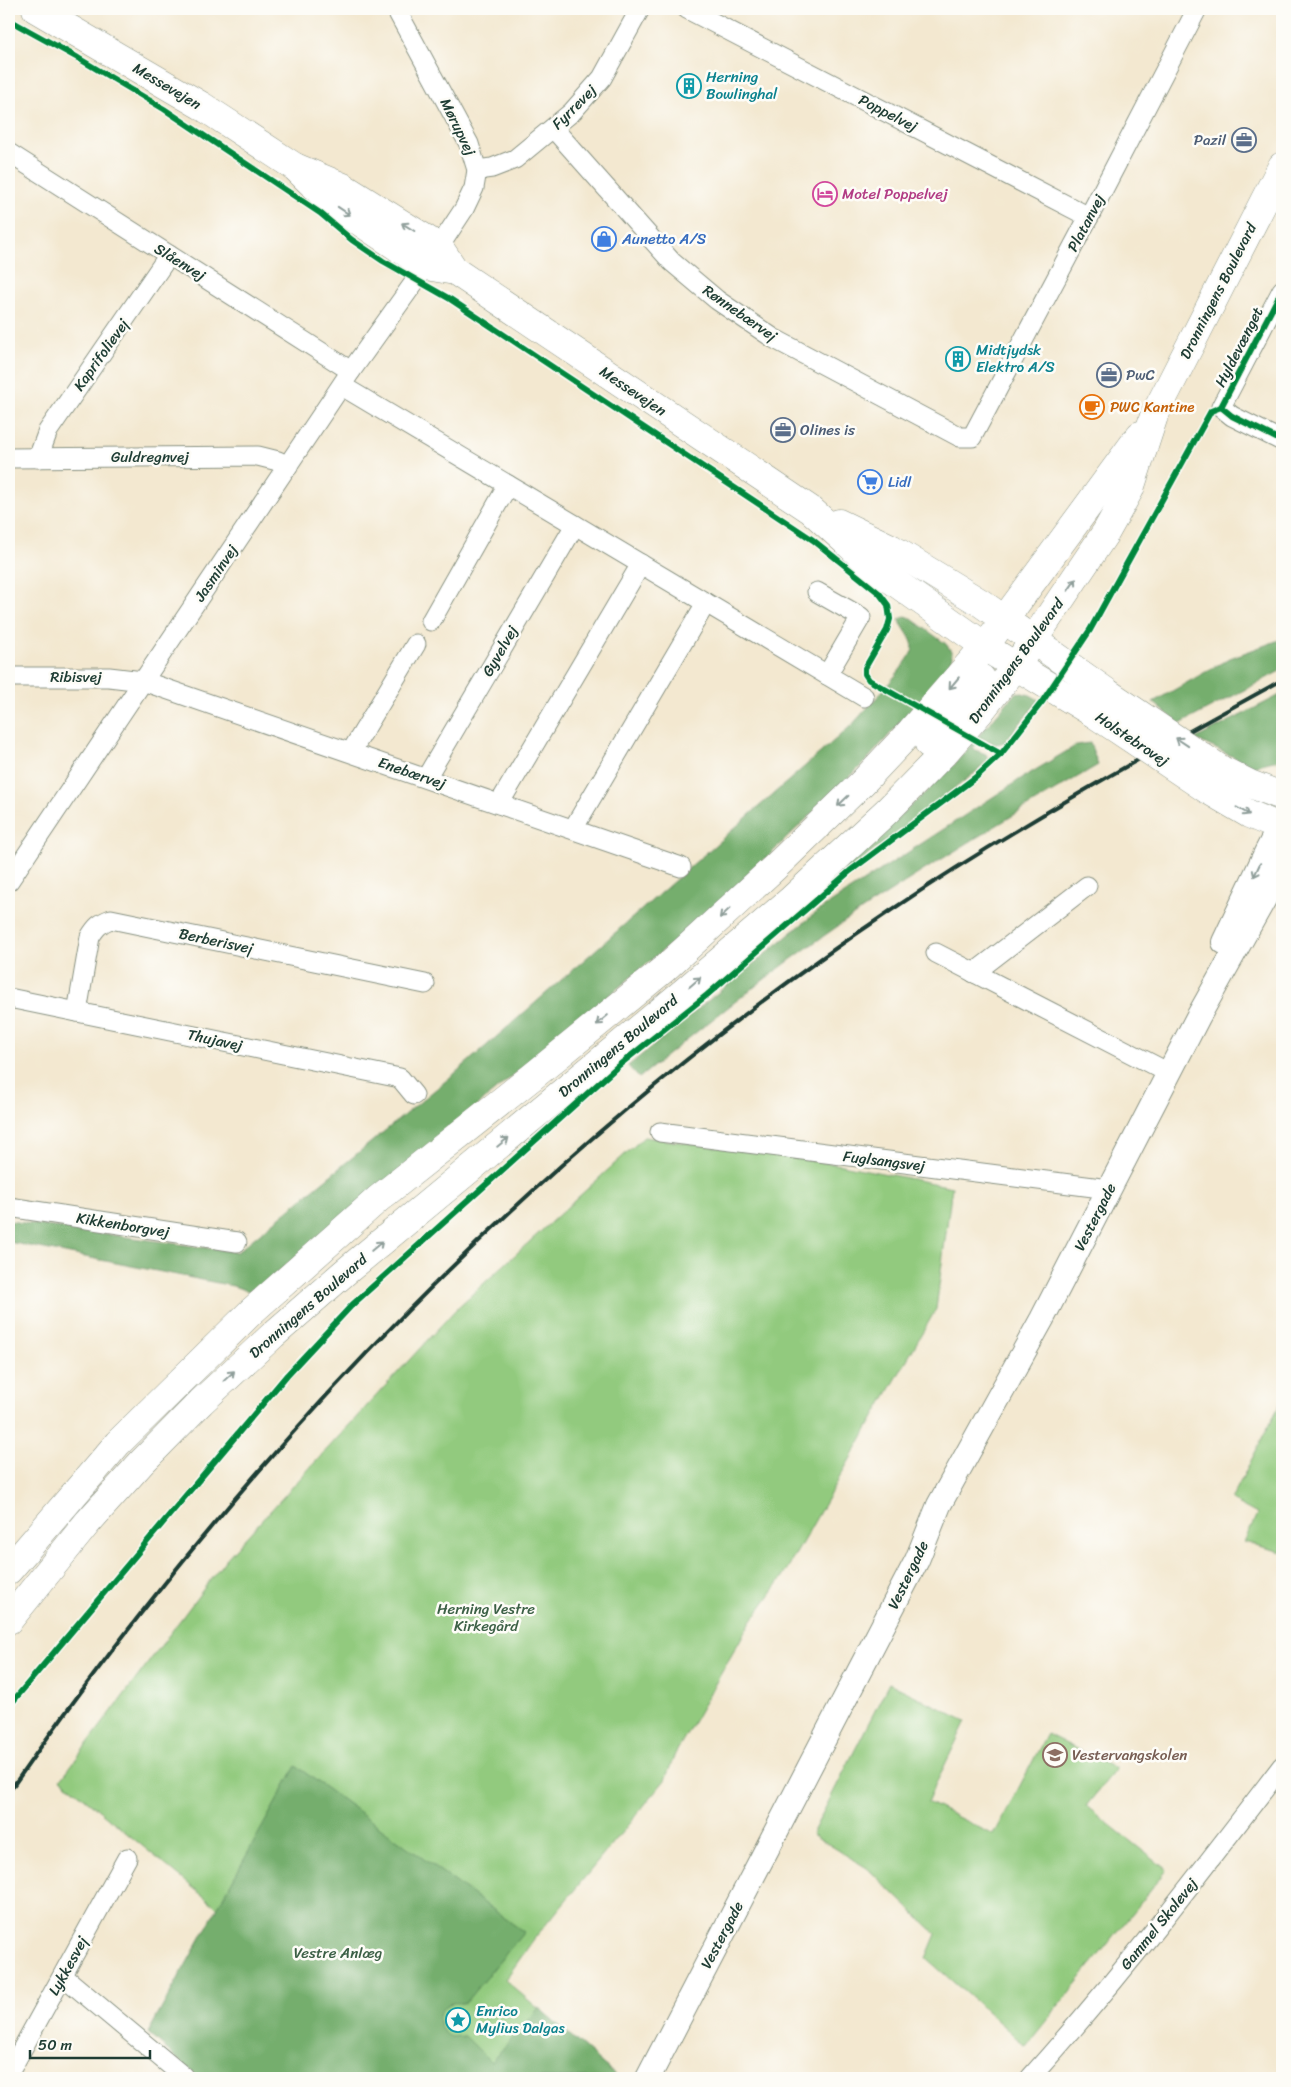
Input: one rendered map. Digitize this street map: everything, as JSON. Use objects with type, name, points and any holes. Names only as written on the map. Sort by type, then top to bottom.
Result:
[{"type":"main road","name":"Messevejen","points":[[36,9],[202,106],[294,168],[343,187],[433,256],[811,510],[876,568],[1009,643]]},
{"type":"main road","name":"Dronningens Boulevard","points":[[9,1570],[68,1498],[124,1436],[266,1298],[378,1199],[664,969],[869,776],[911,731],[1009,643],[1106,532],[1130,489],[1154,416],[1282,166]]},
{"type":"main road","name":"Dronningens Boulevard","points":[[9,1620],[88,1522],[142,1462],[201,1402],[272,1335],[344,1273],[678,997],[792,899],[887,811],[919,757],[1009,643],[1088,528],[1109,476],[1154,416]]},
{"type":"main road","name":"Messevejen","points":[[811,510],[891,548],[1009,643]]},
{"type":"main road","name":"Holstebrovej","points":[[1009,643],[1215,780],[1249,814],[1282,825]]},
{"type":"main road","name":"Holstebrovej","points":[[1215,780],[1250,784],[1282,796]]},
{"type":"main road","points":[[9,1596],[69,1524],[121,1466],[148,1439],[201,1402]]},
{"type":"main road","points":[[9,1546],[43,1506],[68,1498]]},
{"type":"street","name":"Mørupvej","points":[[396,9],[469,144],[477,170],[474,188],[464,208],[433,256]]},
{"type":"street","name":"Fyrrevej","points":[[477,170],[492,168],[515,159],[572,112],[602,78],[640,9]]},
{"type":"street","name":"Poppelvej","points":[[688,9],[1089,217]]},
{"type":"street","name":"Platanvej","points":[[972,437],[1089,217],[1193,10]]},
{"type":"street","name":"Rønnebærvej","points":[[553,128],[672,262],[717,300],[773,338],[960,437],[972,437]]},
{"type":"street","name":"Slåenvej","points":[[9,153],[170,255],[346,378]]},
{"type":"street","name":"Kaprifolievej","points":[[38,458],[48,431],[170,255]]},
{"type":"street","name":"Jasminvej","points":[[9,882],[346,378],[433,256]]},
{"type":"street","name":"Hyldevænget","points":[[1282,290],[1221,407],[1232,416],[1282,441]]},
{"type":"street","points":[[346,378],[508,485],[864,697]]},
{"type":"street","name":"Guldregnvej","points":[[9,458],[258,456],[278,461],[288,467]]},
{"type":"street","points":[[431,621],[508,485]]},
{"type":"street","name":"Gyvelvej","points":[[426,778],[575,524]]},
{"type":"street","points":[[499,804],[641,564]]},
{"type":"street","points":[[817,592],[861,617],[827,675]]},
{"type":"street","points":[[573,829],[706,603]]},
{"type":"street","points":[[351,752],[416,644]]},
{"type":"street","name":"Ribisvej","points":[[9,678],[109,677],[143,681]]},
{"type":"street","name":"Enebærvej","points":[[143,681],[681,867]]},
{"type":"street","name":"Vestergade","points":[[1198,1017],[1211,968],[1266,853],[1282,825]]},
{"type":"street","name":"Vestergade","points":[[648,2078],[917,1560],[939,1504],[1042,1319],[1198,1017],[1282,868]]},
{"type":"street","points":[[974,973],[1088,886]]},
{"type":"street","name":"Berberisvej","points":[[77,1012],[90,937],[95,928],[102,922],[111,919],[424,984]]},
{"type":"street","points":[[936,953],[1169,1073]]},
{"type":"street","name":"Thujavej","points":[[9,998],[400,1078],[414,1095]]},
{"type":"street","name":"Fuglsangsvej","points":[[660,1132],[1109,1189]]},
{"type":"street","name":"Kikkenborgvej","points":[[9,1207],[237,1242]]},
{"type":"street","name":"Gammel Skolevej","points":[[1030,2078],[1091,2008],[1282,1766]]},
{"type":"street","name":"Lykkesvej","points":[[9,2073],[128,1858]]},
{"type":"street","points":[[63,1976],[183,2076],[182,2078]]},
{"type":"green space","points":[[905,616],[946,644],[951,651],[952,657],[949,665],[924,696],[865,762],[721,902],[260,1287],[248,1291],[233,1286],[9,1242],[9,1221],[237,1252],[453,1075],[853,724],[877,698],[911,654],[913,648],[911,641],[899,620]]},
{"type":"green space","points":[[1282,639],[1282,670],[1180,724],[1153,702],[1230,658]]},
{"type":"green space","points":[[1018,692],[1039,700],[1005,742],[996,744],[981,738],[972,749],[986,754],[988,759],[976,772],[822,891],[823,886],[957,761]]},
{"type":"green space","points":[[1282,694],[1282,759],[1253,766],[1195,739]]},
{"type":"green space","points":[[1090,743],[1098,765],[968,843],[841,924],[764,980],[639,1078],[628,1066],[818,911],[1022,778],[1077,745]]},
{"type":"green space","name":"Herning Vestre Kirkegård","points":[[644,1137],[842,1165],[952,1187],[936,1309],[782,1578],[751,1621],[675,1754],[665,1780],[534,1939],[505,1980],[619,2078],[199,2078],[219,1909],[61,1779],[226,1559],[457,1308]]},
{"type":"green space","points":[[1282,1400],[1282,1552],[1244,1542],[1257,1514],[1231,1500]]},
{"type":"green space","points":[[889,1683],[966,1721],[927,1802],[994,1835],[1047,1734],[1116,1769],[1086,1806],[1167,1870],[1026,2046],[926,1958],[936,1934],[867,1868],[812,1834]]},
{"type":"green space","name":"Vestre Anlæg","points":[[296,1766],[524,1932],[464,2004],[449,2004],[443,2008],[439,2020],[444,2032],[451,2037],[465,2036],[491,2062],[539,2008],[619,2078],[327,2078],[317,2076],[306,2078],[199,2078],[148,2033]]},
{"type":"railway","points":[[9,1792],[101,1665],[198,1542],[301,1424],[409,1310],[522,1201],[639,1098],[762,1001],[890,911],[1034,820],[1282,680]]},
{"type":"cycle path","points":[[9,20],[164,109],[320,213],[352,240],[383,261],[450,299],[813,540],[879,593],[888,605],[890,619],[887,630],[865,668],[865,674],[869,680],[1001,754]]},
{"type":"cycle path","points":[[1221,407],[1282,290]]},
{"type":"cycle path","points":[[1221,407],[1232,416],[1282,441]]},
{"type":"cycle path","points":[[9,1706],[287,1375],[352,1305],[618,1066],[707,995],[850,871],[976,777],[1001,754],[1042,702],[1090,630],[1211,411],[1221,407]]},
{"type":"place","name":"Herning Bowlinghal","points":[[689,86]]},
{"type":"place","name":"Pazil","points":[[1244,140]]},
{"type":"place","name":"Motel Poppelvej","points":[[825,194]]},
{"type":"place","name":"Aunetto A/S","points":[[604,239]]},
{"type":"place","name":"Midtjydsk Elektro A/S","points":[[958,359]]},
{"type":"place","name":"PwC","points":[[1109,375]]},
{"type":"place","name":"PWC Kantine","points":[[1092,407]]},
{"type":"place","name":"Olines is","points":[[783,430]]},
{"type":"place","name":"Lidl","points":[[870,482]]},
{"type":"place","name":"Vestervangskolen","points":[[1055,1755]]},
{"type":"place","name":"Enrico Mylius Dalgas","points":[[458,2020]]}]
